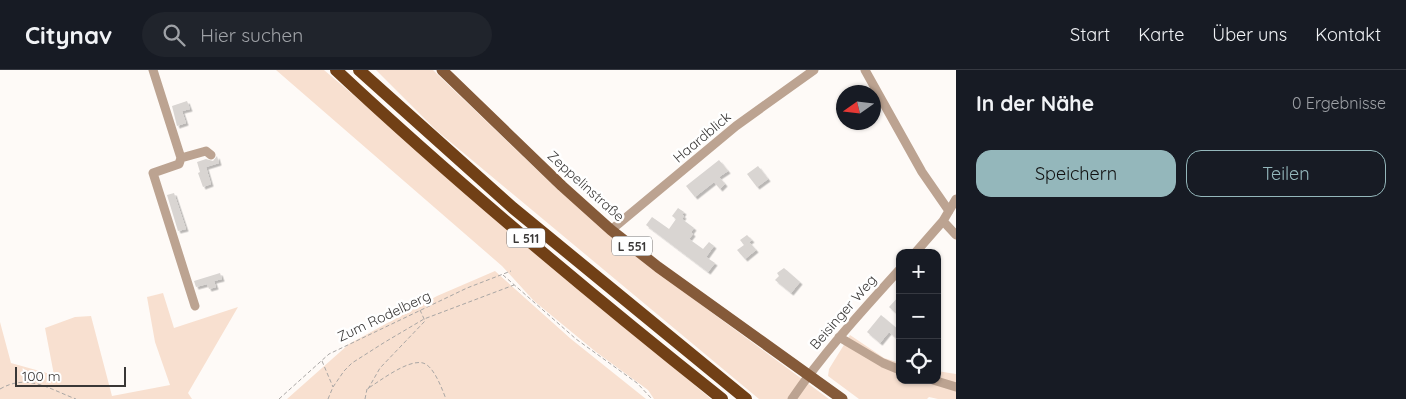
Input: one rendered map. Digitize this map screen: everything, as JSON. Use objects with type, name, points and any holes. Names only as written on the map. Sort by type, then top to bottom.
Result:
[{"type":"highway","name":"L 511","points":[[336,70],[431,157],[618,316],[722,399]]},
{"type":"highway","name":"L 511","points":[[359,70],[513,208],[746,399]]},
{"type":"main road","name":"Zeppelinstraße","points":[[442,70],[562,186],[611,230],[658,267],[842,399]]},
{"type":"street","points":[[153,70],[181,158],[179,164],[153,173],[195,306]]},
{"type":"street","name":"Haardblick","points":[[611,230],[736,126],[814,70]]},
{"type":"street","points":[[865,70],[922,172],[949,211]]},
{"type":"street","points":[[181,158],[206,151],[211,155]]},
{"type":"street","points":[[918,249],[943,221],[956,199]]},
{"type":"street","points":[[943,221],[956,235]]},
{"type":"street","name":"Beisinger Weg","points":[[792,399],[808,374],[896,273]]},
{"type":"street","points":[[839,337],[896,368]]},
{"type":"street","points":[[941,382],[956,387]]},
{"type":"path","name":"Zum Rodelberg","points":[[279,399],[329,354],[467,288],[511,271]]},
{"type":"path","points":[[503,274],[576,340],[637,383],[652,399]]},
{"type":"path","points":[[328,399],[333,387],[352,363],[424,319],[514,284]]},
{"type":"path","points":[[420,310],[424,319]]},
{"type":"path","points":[[365,399],[368,389],[380,368],[424,319]]},
{"type":"path","points":[[321,360],[333,387]]},
{"type":"path","points":[[368,389],[401,368],[415,363],[424,363],[431,369],[446,399]]},
{"type":"path","points":[[0,389],[12,384],[29,381],[76,399]]},
{"type":"shaded area","points":[[276,70],[324,70],[711,399],[654,399],[648,390],[596,352],[534,301],[502,266]]},
{"type":"shaded area","points":[[376,70],[433,70],[557,189],[688,295],[829,399],[759,399],[436,130]]},
{"type":"shaded area","points":[[495,271],[571,339],[646,399],[287,399],[349,344],[437,296]]},
{"type":"shaded area","points":[[163,293],[174,328],[238,307],[188,393],[192,399],[0,399],[0,322],[11,363],[54,375],[45,328],[75,317],[91,316],[112,396],[170,385],[155,342],[147,297]]},
{"type":"shaded area","points":[[850,335],[884,358],[896,362],[896,384],[941,384],[941,372],[956,374],[956,399],[929,397],[927,399],[859,399],[828,376],[829,369]]},
{"type":"building","points":[[187,101],[190,109],[182,111],[186,123],[177,126],[172,106]]},
{"type":"building","points":[[217,156],[219,163],[206,167],[211,184],[203,187],[198,173],[200,172],[197,162],[206,159],[213,161]]},
{"type":"building","points":[[719,160],[728,171],[719,177],[725,184],[720,189],[714,182],[695,197],[686,186]]},
{"type":"building","points":[[758,166],[768,179],[757,187],[747,174]]},
{"type":"building","points":[[174,193],[186,229],[178,231],[167,195]]},
{"type":"building","points":[[678,208],[684,212],[682,219],[694,228],[691,232],[693,234],[689,239],[703,249],[709,242],[714,246],[706,257],[715,263],[708,272],[646,225],[652,217],[669,229],[676,219],[672,216]]},
{"type":"building","points":[[747,235],[752,240],[749,242],[756,250],[745,259],[737,250],[744,245],[740,240]]},
{"type":"building","points":[[784,268],[800,282],[791,293],[775,280],[779,276],[777,273]]},
{"type":"building","points":[[220,273],[222,279],[214,281],[216,287],[209,289],[207,284],[196,287],[194,281]]},
{"type":"building","points":[[896,299],[896,313],[889,307]]},
{"type":"building","points":[[881,315],[896,328],[896,338],[889,332],[880,343],[867,332]]}]
